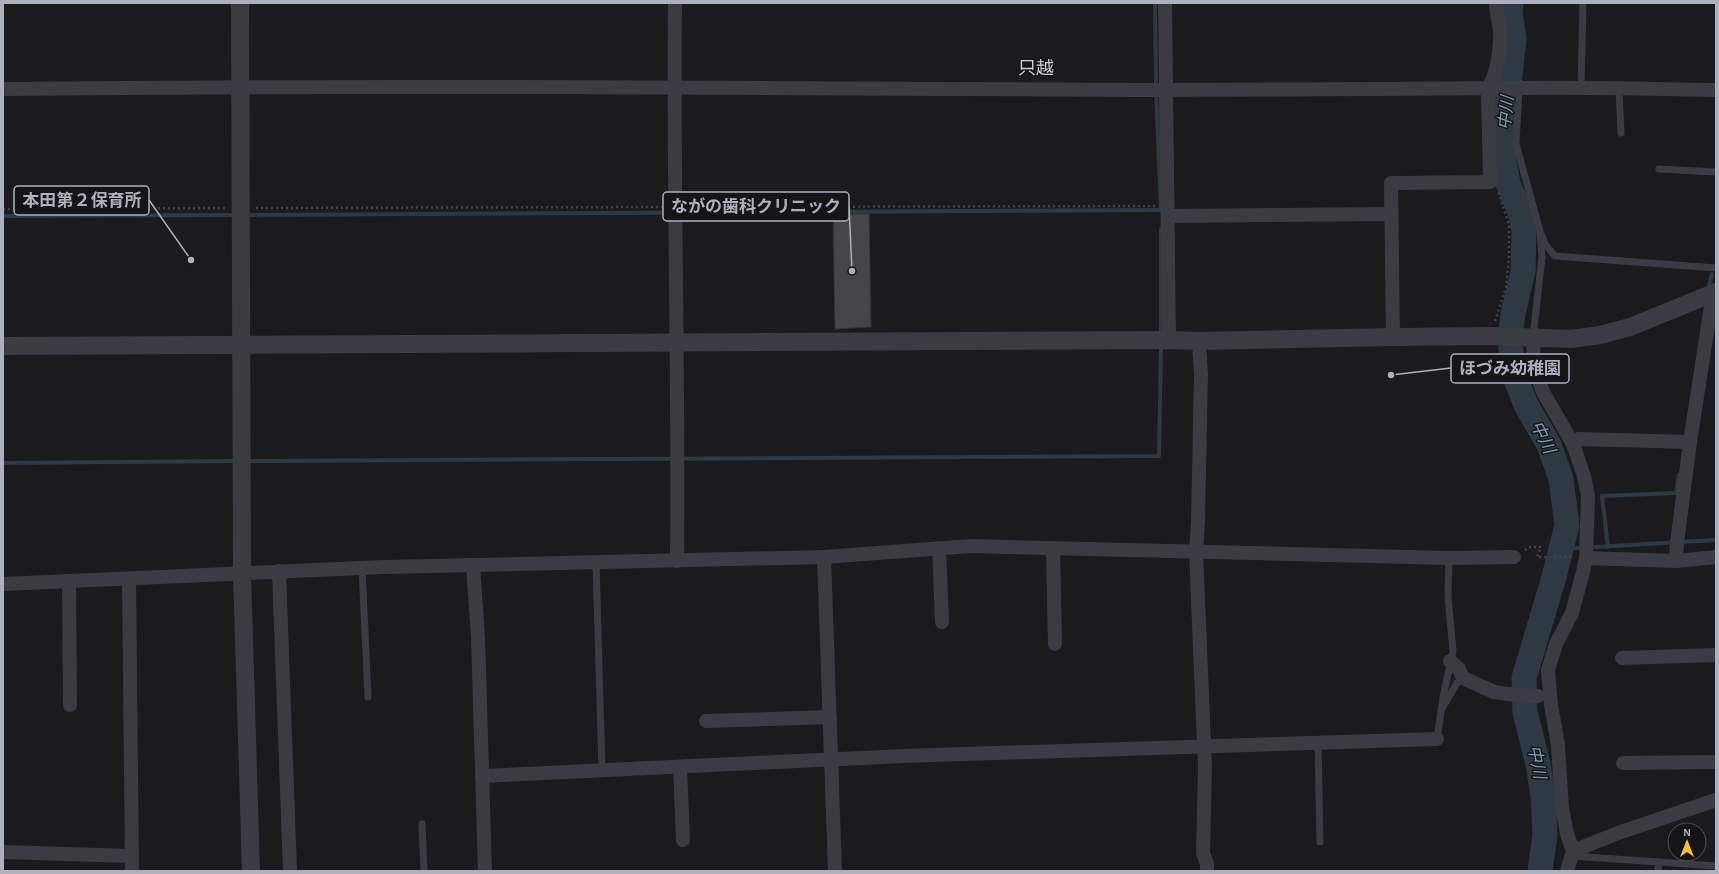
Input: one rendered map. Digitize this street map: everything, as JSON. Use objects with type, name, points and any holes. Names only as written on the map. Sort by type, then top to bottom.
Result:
[{"type":"street","points":[[240,3],[242,573],[251,871]]},
{"type":"street","points":[[674,3],[676,343],[679,434],[677,561]]},
{"type":"street","points":[[1165,3],[1169,340]]},
{"type":"street","points":[[1393,337],[1391,183],[1490,182],[1488,89],[1493,80],[1498,57],[1500,32],[1496,3]]},
{"type":"street","points":[[3,89],[241,87],[674,87],[1165,90],[1581,88],[1716,91]]},
{"type":"street","points":[[1168,211],[1391,214]]},
{"type":"street","points":[[3,346],[1199,341],[1490,336],[1572,339],[1600,335],[1630,327],[1714,292]]},
{"type":"street","points":[[1676,561],[1690,442],[1714,292]]},
{"type":"street","points":[[1533,337],[1534,367],[1543,392],[1573,444],[1584,476],[1588,496],[1586,558],[1572,613],[1556,644],[1548,670],[1534,696]]},
{"type":"street","points":[[1199,341],[1200,406],[1196,552],[1205,767],[1202,852],[1207,864],[1207,871]]},
{"type":"street","points":[[1578,439],[1690,442]]},
{"type":"street","points":[[3,584],[362,568],[824,557],[971,546],[1449,558],[1514,556]]},
{"type":"street","points":[[939,548],[942,622]]},
{"type":"street","points":[[1053,548],[1055,644]]},
{"type":"street","points":[[824,557],[835,871]]},
{"type":"street","points":[[1586,558],[1676,561],[1716,557]]},
{"type":"street","points":[[473,566],[478,637],[485,871]]},
{"type":"street","points":[[279,572],[290,871]]},
{"type":"street","points":[[129,579],[132,871]]},
{"type":"street","points":[[69,581],[70,705]]},
{"type":"street","points":[[1622,658],[1716,655]]},
{"type":"street","points":[[1450,661],[1459,669],[1464,678],[1494,692],[1534,696]]},
{"type":"street","points":[[1548,670],[1559,760],[1562,808],[1572,854],[1567,871]]},
{"type":"street","points":[[1534,696],[1543,710],[1554,754],[1559,760]]},
{"type":"street","points":[[706,721],[830,716]]},
{"type":"street","points":[[482,776],[832,760],[1437,739]]},
{"type":"street","points":[[1623,763],[1716,762]]},
{"type":"street","points":[[680,767],[683,840]]},
{"type":"street","points":[[1572,854],[1618,833],[1716,800]]},
{"type":"street","points":[[3,852],[131,856]]},
{"type":"lane","points":[[1581,88],[1583,3]]},
{"type":"lane","points":[[1519,88],[1516,144],[1540,232],[1545,244],[1555,256],[1716,268]]},
{"type":"lane","points":[[1619,89],[1621,133]]},
{"type":"lane","points":[[1659,169],[1716,172]]},
{"type":"lane","points":[[1533,337],[1542,257],[1540,232]]},
{"type":"lane","points":[[1437,739],[1452,652],[1448,596],[1449,558]]},
{"type":"lane","points":[[596,563],[602,770]]},
{"type":"lane","points":[[362,568],[368,697]]},
{"type":"lane","points":[[1441,710],[1457,683],[1464,678]]},
{"type":"lane","points":[[1318,743],[1320,842]]},
{"type":"lane","points":[[422,824],[424,871]]},
{"type":"lane","points":[[1572,854],[1716,866]]},
{"type":"lane","points":[[1658,871],[1659,862]]},
{"type":"path","points":[[1490,336],[1506,287],[1510,258],[1508,225],[1498,190],[1493,192]]},
{"type":"path","points":[[250,208],[665,207]]},
{"type":"path","points":[[681,207],[1168,211]]},
{"type":"path","points":[[3,209],[234,208]]},
{"type":"path","points":[[1514,556],[1529,547],[1541,546],[1537,557],[1586,558]]},
{"type":"building","points":[[833,214],[869,214],[871,327],[835,329]]},
{"type":"waterway","points":[[1155,3],[1156,90],[1161,210]]},
{"type":"waterway","name":"中川","points":[[1511,3],[1510,12],[1514,39],[1502,149],[1508,183],[1520,212],[1524,230],[1523,271],[1513,314],[1510,337],[1513,372],[1526,405],[1549,445],[1561,479],[1567,525],[1554,577],[1524,678],[1525,712],[1538,764],[1543,797],[1545,836],[1540,871]]},
{"type":"waterway","points":[[245,215],[1161,210]]},
{"type":"waterway","points":[[3,216],[236,215]]},
{"type":"waterway","points":[[1161,229],[1161,336]]},
{"type":"waterway","points":[[1708,289],[1712,274]]},
{"type":"waterway","points":[[245,461],[1159,456],[1161,345]]},
{"type":"waterway","points":[[3,463],[237,461]]},
{"type":"waterway","points":[[1608,547],[1602,496],[1676,493],[1679,475]]},
{"type":"waterway","points":[[1561,549],[1716,540]]},
{"type":"place","name":"本田第２保育所","points":[[191,260]]},
{"type":"place","name":"ながの歯科クリニック","points":[[852,271]]},
{"type":"place","name":"ほづみ幼稚園","points":[[1391,375]]},
{"type":"district","name":"只越","points":[[1036,69]]}]
